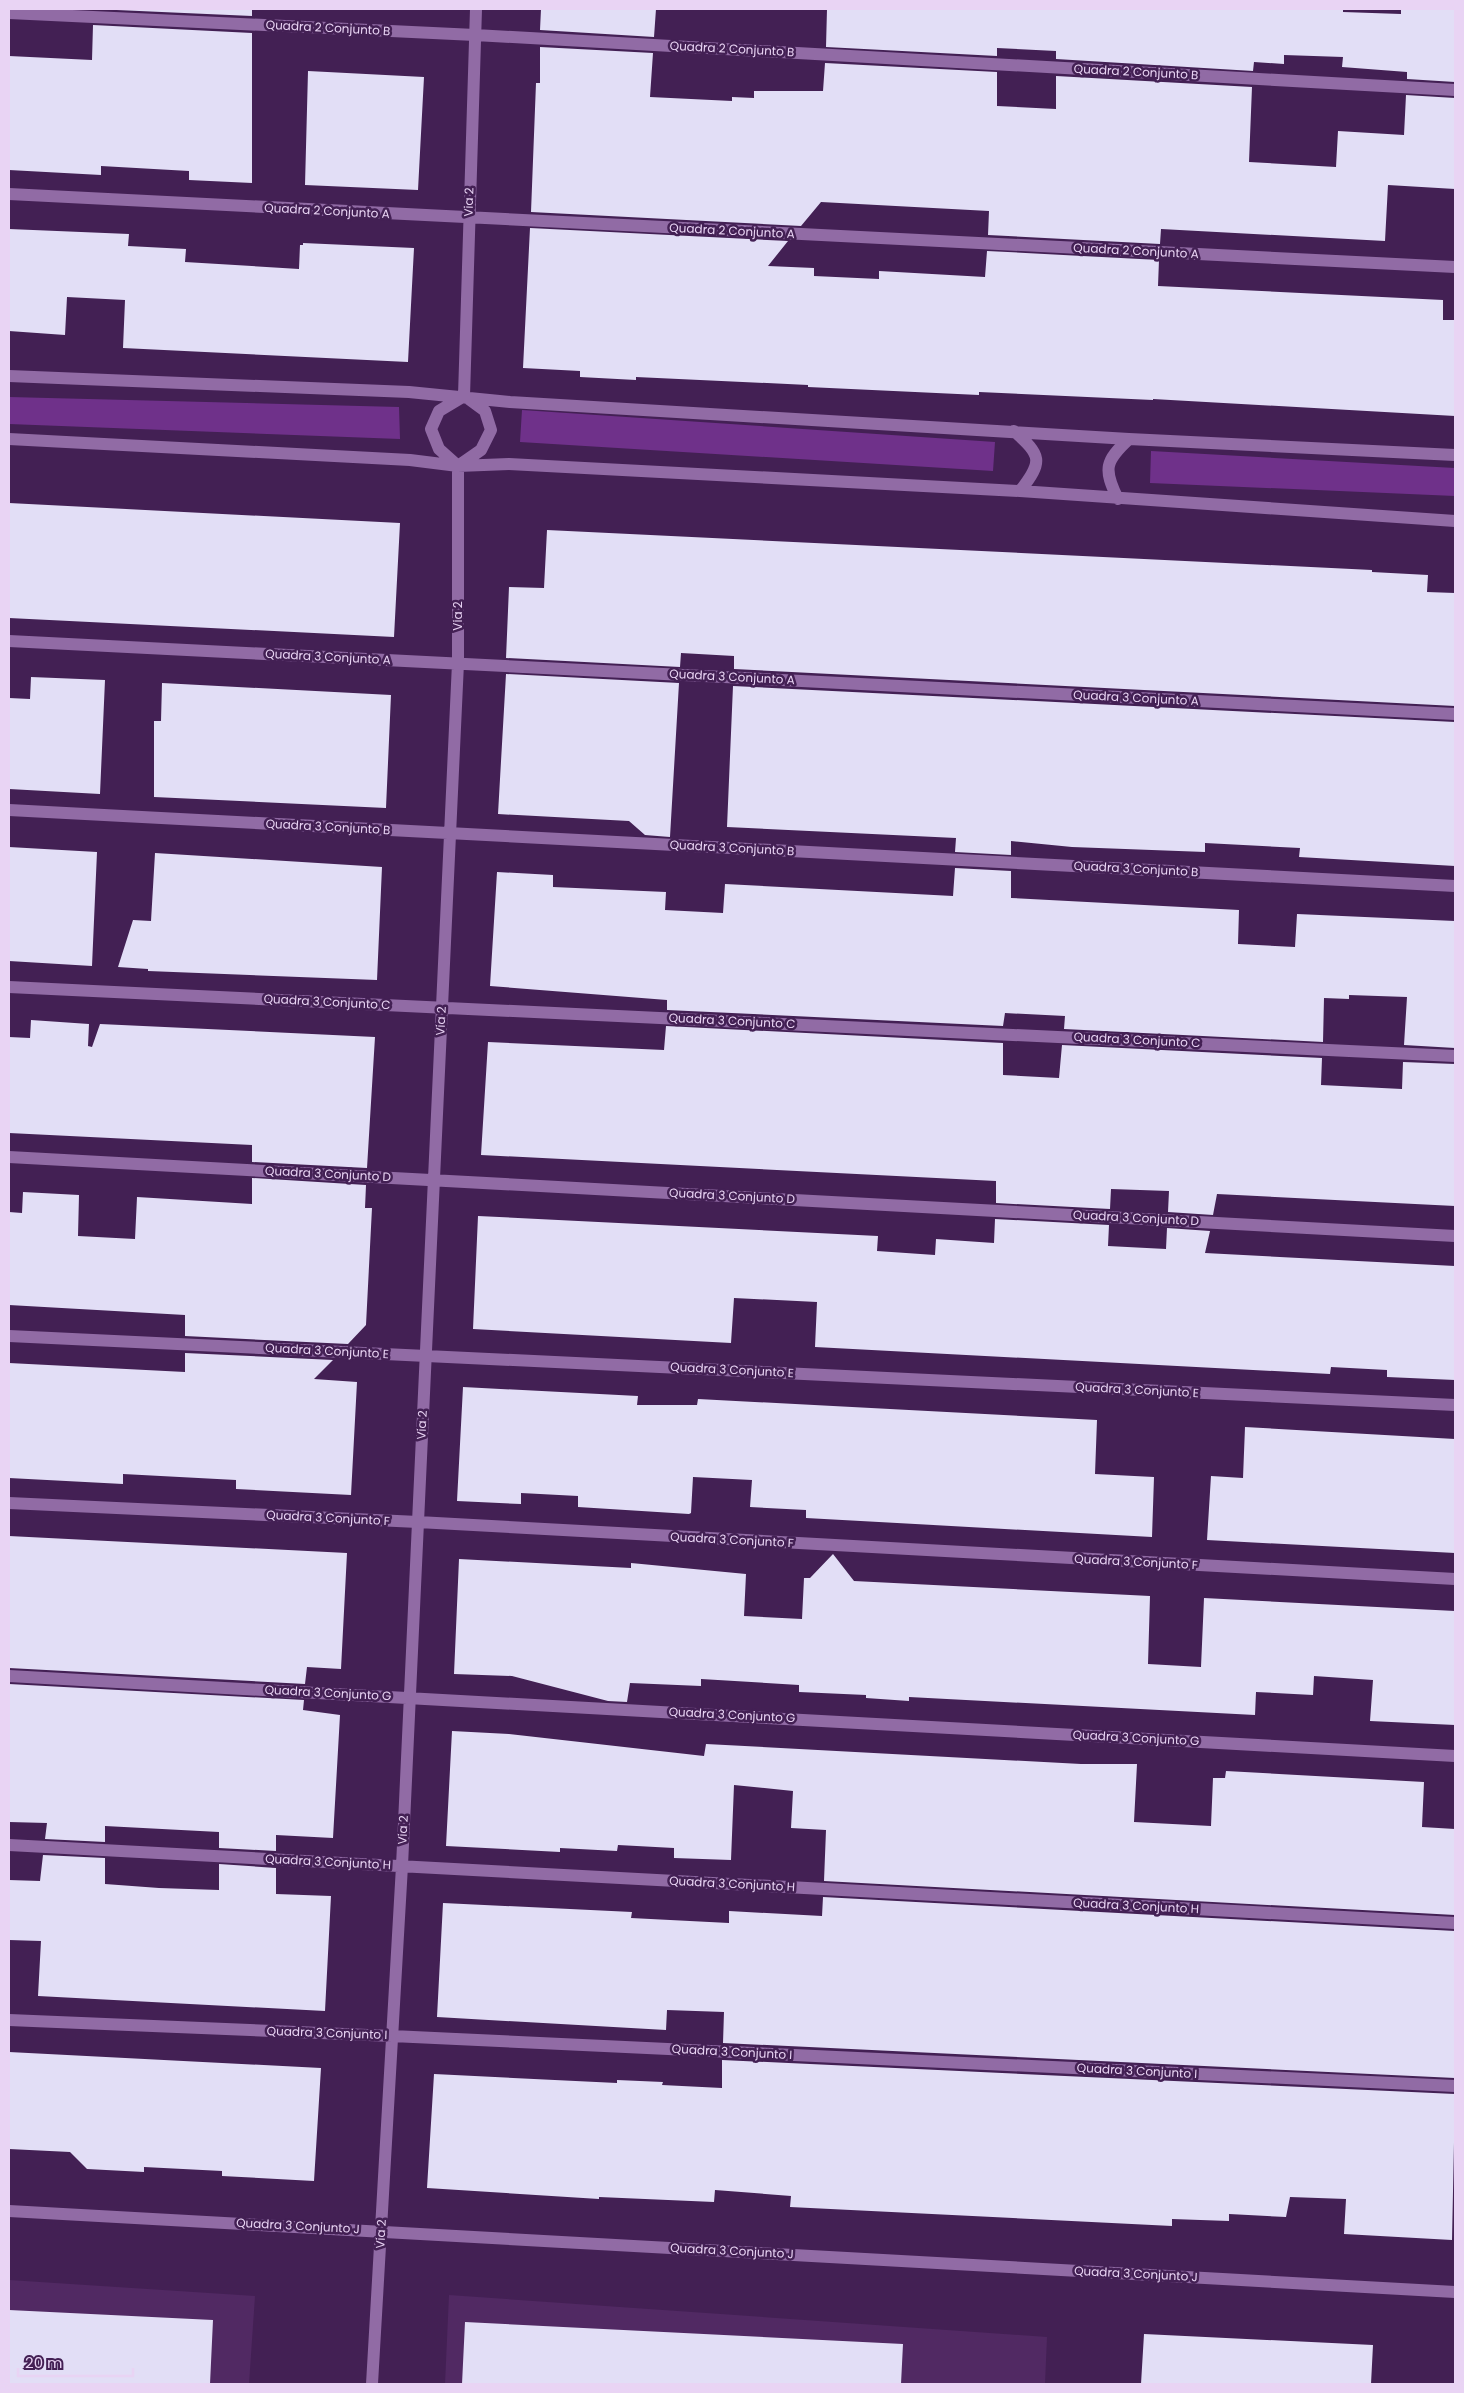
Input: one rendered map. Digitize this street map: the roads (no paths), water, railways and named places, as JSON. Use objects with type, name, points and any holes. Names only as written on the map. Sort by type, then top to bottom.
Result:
[{"type":"street","name":"Via 2","points":[[464,396],[476,9]]},
{"type":"street","name":"Quadra 2 Conjunto B","points":[[9,13],[475,35],[1455,90]]},
{"type":"street","name":"Quadra 2 Conjunto A","points":[[9,194],[469,219],[1455,266]]},
{"type":"street","points":[[9,376],[409,392],[510,402],[1129,439],[1455,455]]},
{"type":"street","points":[[458,466],[439,449],[430,429],[439,411],[464,396]]},
{"type":"street","points":[[458,466],[481,450],[491,430],[485,411],[464,396]]},
{"type":"street","points":[[1014,431],[1034,449],[1036,462],[1034,474],[1020,491]]},
{"type":"street","points":[[9,439],[410,460],[458,466],[509,464],[1020,491],[1455,521]]},
{"type":"street","points":[[1118,499],[1110,482],[1108,465],[1113,453],[1129,439]]},
{"type":"street","name":"Via 2","points":[[372,2384],[402,1866],[458,663],[458,466]]},
{"type":"street","name":"Quadra 3 Conjunto A","points":[[9,641],[1455,714]]},
{"type":"street","name":"Quadra 3 Conjunto B","points":[[9,810],[1455,886]]},
{"type":"street","name":"Quadra 3 Conjunto C","points":[[9,987],[1455,1056]]},
{"type":"street","name":"Quadra 3 Conjunto D","points":[[9,1157],[1455,1236]]},
{"type":"street","name":"Quadra 3 Conjunto E","points":[[9,1336],[1455,1405]]},
{"type":"street","name":"Quadra 3 Conjunto F","points":[[9,1503],[418,1522],[1455,1579]]},
{"type":"street","name":"Quadra 3 Conjunto G","points":[[9,1676],[1455,1756]]},
{"type":"street","name":"Quadra 3 Conjunto H","points":[[9,1846],[1455,1923]]},
{"type":"street","name":"Quadra 3 Conjunto I","points":[[9,2020],[1455,2086]]},
{"type":"street","name":"Quadra 3 Conjunto J","points":[[9,2211],[1455,2292]]}]
